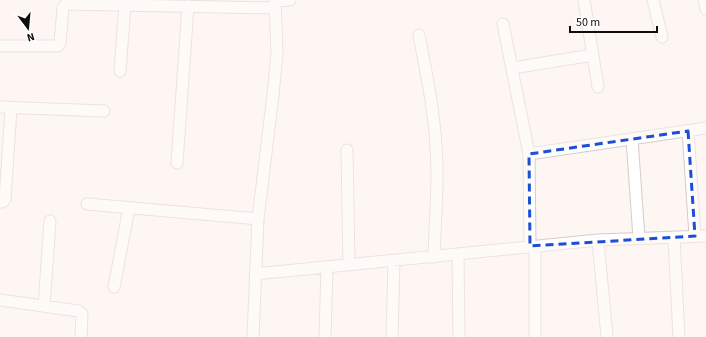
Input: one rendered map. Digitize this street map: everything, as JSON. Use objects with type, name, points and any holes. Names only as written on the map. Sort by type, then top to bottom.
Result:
[{"type":"street","points":[[0,46],[58,46],[60,44],[63,8],[67,2],[188,6],[275,3],[290,0]]},
{"type":"street","points":[[584,0],[598,87]]},
{"type":"street","points":[[653,0],[662,36]]},
{"type":"street","points":[[704,0],[706,9]]},
{"type":"street","points":[[253,337],[258,219],[277,53],[275,3]]},
{"type":"street","points":[[120,71],[125,5]]},
{"type":"street","points":[[177,163],[188,6]]},
{"type":"street","points":[[503,24],[529,154],[535,337]]},
{"type":"street","points":[[419,35],[433,112],[436,148],[434,257]]},
{"type":"street","points":[[512,68],[593,55]]},
{"type":"street","points":[[0,202],[3,202],[5,199],[5,107],[104,111]]},
{"type":"street","points":[[529,154],[706,128]]},
{"type":"street","points":[[256,274],[598,240],[700,236],[688,130]]},
{"type":"street","points":[[632,139],[639,238]]},
{"type":"street","points":[[347,150],[349,265]]},
{"type":"street","points":[[87,204],[258,219]]},
{"type":"street","points":[[114,287],[129,208]]},
{"type":"street","points":[[44,306],[50,221]]},
{"type":"street","points":[[674,237],[680,337]]},
{"type":"street","points":[[598,240],[607,337]]},
{"type":"street","points":[[458,254],[459,337]]},
{"type":"street","points":[[392,337],[394,260]]},
{"type":"street","points":[[325,337],[327,267]]},
{"type":"street","points":[[0,300],[78,310],[82,314],[81,337]]},
{"type":"highlighted area","points":[[688,131],[695,236],[530,246],[529,154]]}]
